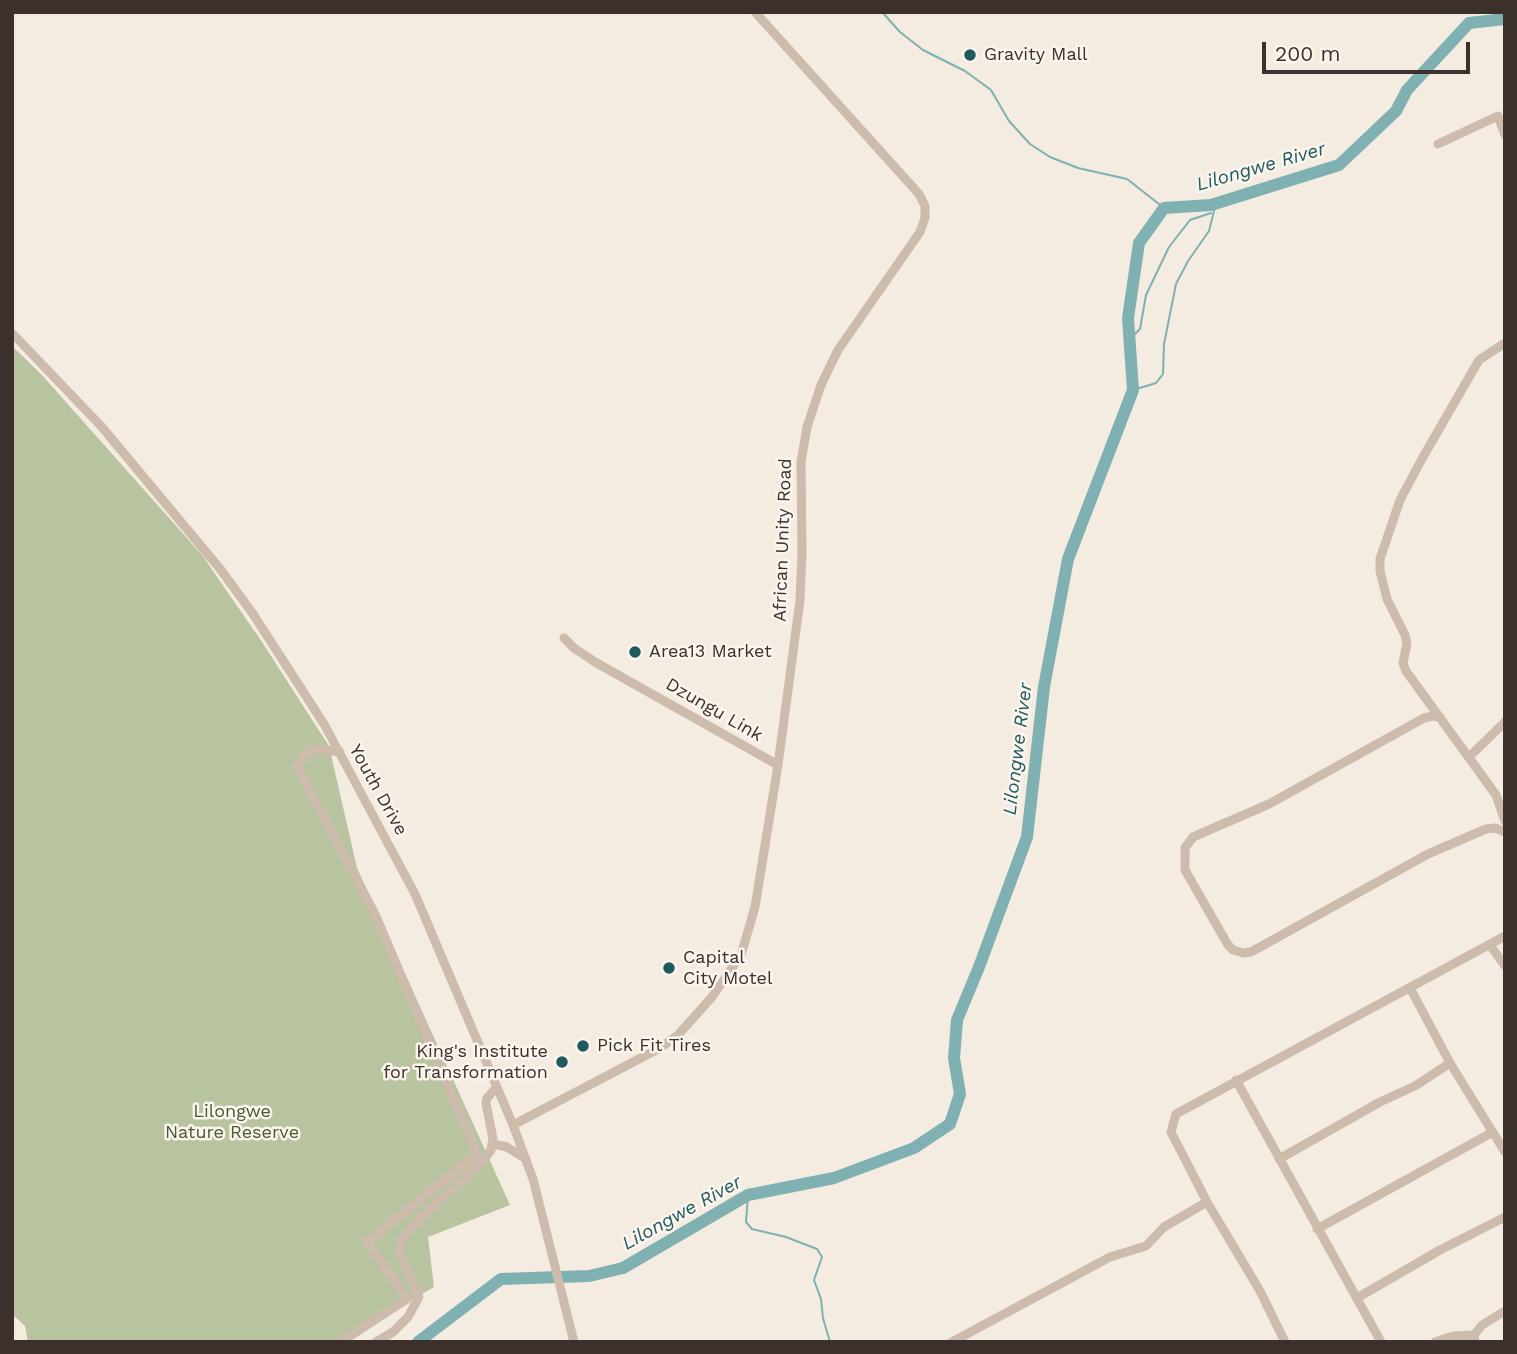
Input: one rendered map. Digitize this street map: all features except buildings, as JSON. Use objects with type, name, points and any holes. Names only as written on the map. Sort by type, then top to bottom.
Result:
[{"type":"street","name":"African Unity Road","points":[[513,1125],[660,1048],[687,1027],[726,979],[741,955],[752,923],[778,765],[800,600],[801,462],[807,427],[821,385],[838,350],[920,232],[926,212],[919,194],[755,12]]},
{"type":"street","points":[[1438,144],[1498,117],[1505,135]]},
{"type":"street","name":"Youth Drive","points":[[12,332],[101,426],[221,570],[290,669],[340,752],[415,894],[513,1125],[526,1160],[575,1342]]},
{"type":"street","points":[[1505,343],[1479,360],[1463,385],[1400,500],[1380,559],[1387,599],[1407,643],[1404,657],[1406,671],[1496,795],[1505,821]]},
{"type":"street","name":"Dzungu Link","points":[[564,638],[595,662],[778,765]]},
{"type":"street","points":[[1441,718],[1424,718],[1269,804],[1193,837],[1183,856],[1185,870],[1228,945],[1233,950],[1244,953],[1262,946],[1428,854],[1486,829],[1495,828],[1505,832]]},
{"type":"street","points":[[1469,757],[1505,722]]},
{"type":"street","points":[[340,752],[312,750],[297,766],[375,914],[477,1154],[367,1242],[407,1299],[341,1342]]},
{"type":"street","points":[[1286,1342],[1207,1202],[1171,1128],[1179,1112],[1505,936]]},
{"type":"street","points":[[1490,945],[1505,966]]},
{"type":"street","points":[[1410,988],[1450,1063],[1505,1152]]},
{"type":"street","points":[[1279,1159],[1380,1102],[1415,1086],[1450,1063]]},
{"type":"street","points":[[1236,1080],[1381,1342]]},
{"type":"street","points":[[376,1342],[393,1332],[408,1317],[419,1297],[400,1254],[401,1240],[483,1161],[493,1144],[486,1103],[490,1093],[497,1087]]},
{"type":"street","points":[[1317,1229],[1493,1132]]},
{"type":"street","points":[[493,1144],[507,1147],[526,1160]]},
{"type":"street","points":[[953,1342],[1110,1258],[1146,1246],[1164,1227],[1207,1202]]},
{"type":"street","points":[[1357,1298],[1440,1250],[1505,1217]]},
{"type":"street","points":[[1435,1342],[1453,1336],[1474,1338],[1482,1325],[1505,1311]]},
{"type":"green space","name":"Lilongwe Nature Reserve","points":[[12,346],[41,374],[202,555],[329,746],[357,868],[510,1205],[428,1237],[434,1287],[338,1342],[28,1342],[25,1326],[12,1314]]},
{"type":"waterway","points":[[882,12],[900,32],[923,50],[965,71],[991,90],[1009,121],[1030,144],[1050,157],[1078,168],[1127,179],[1164,208]]},
{"type":"waterway","name":"Lilongwe River","points":[[418,1342],[501,1279],[589,1276],[623,1268],[748,1195],[834,1178],[914,1148],[950,1124],[960,1094],[954,1058],[957,1020],[1027,837],[1044,687],[1068,559],[1133,390],[1128,318],[1139,243],[1164,208],[1211,205],[1339,165],[1396,111],[1407,90],[1469,23],[1505,19]]},
{"type":"waterway","points":[[1133,390],[1156,383],[1163,374],[1164,344],[1176,284],[1209,231],[1216,203]]},
{"type":"waterway","points":[[1129,340],[1140,329],[1146,295],[1169,247],[1190,220],[1211,213]]},
{"type":"waterway","points":[[748,1195],[746,1222],[752,1229],[786,1237],[817,1249],[822,1257],[814,1280],[830,1342]]},
{"type":"place","name":"Gravity Mall","points":[[970,55]]},
{"type":"place","name":"Area13 Market","points":[[635,652]]},
{"type":"place","name":"Capital City Motel","points":[[669,968]]},
{"type":"place","name":"Pick Fit Tires","points":[[583,1046]]},
{"type":"place","name":"King's Institute for Transformation","points":[[562,1062]]}]
